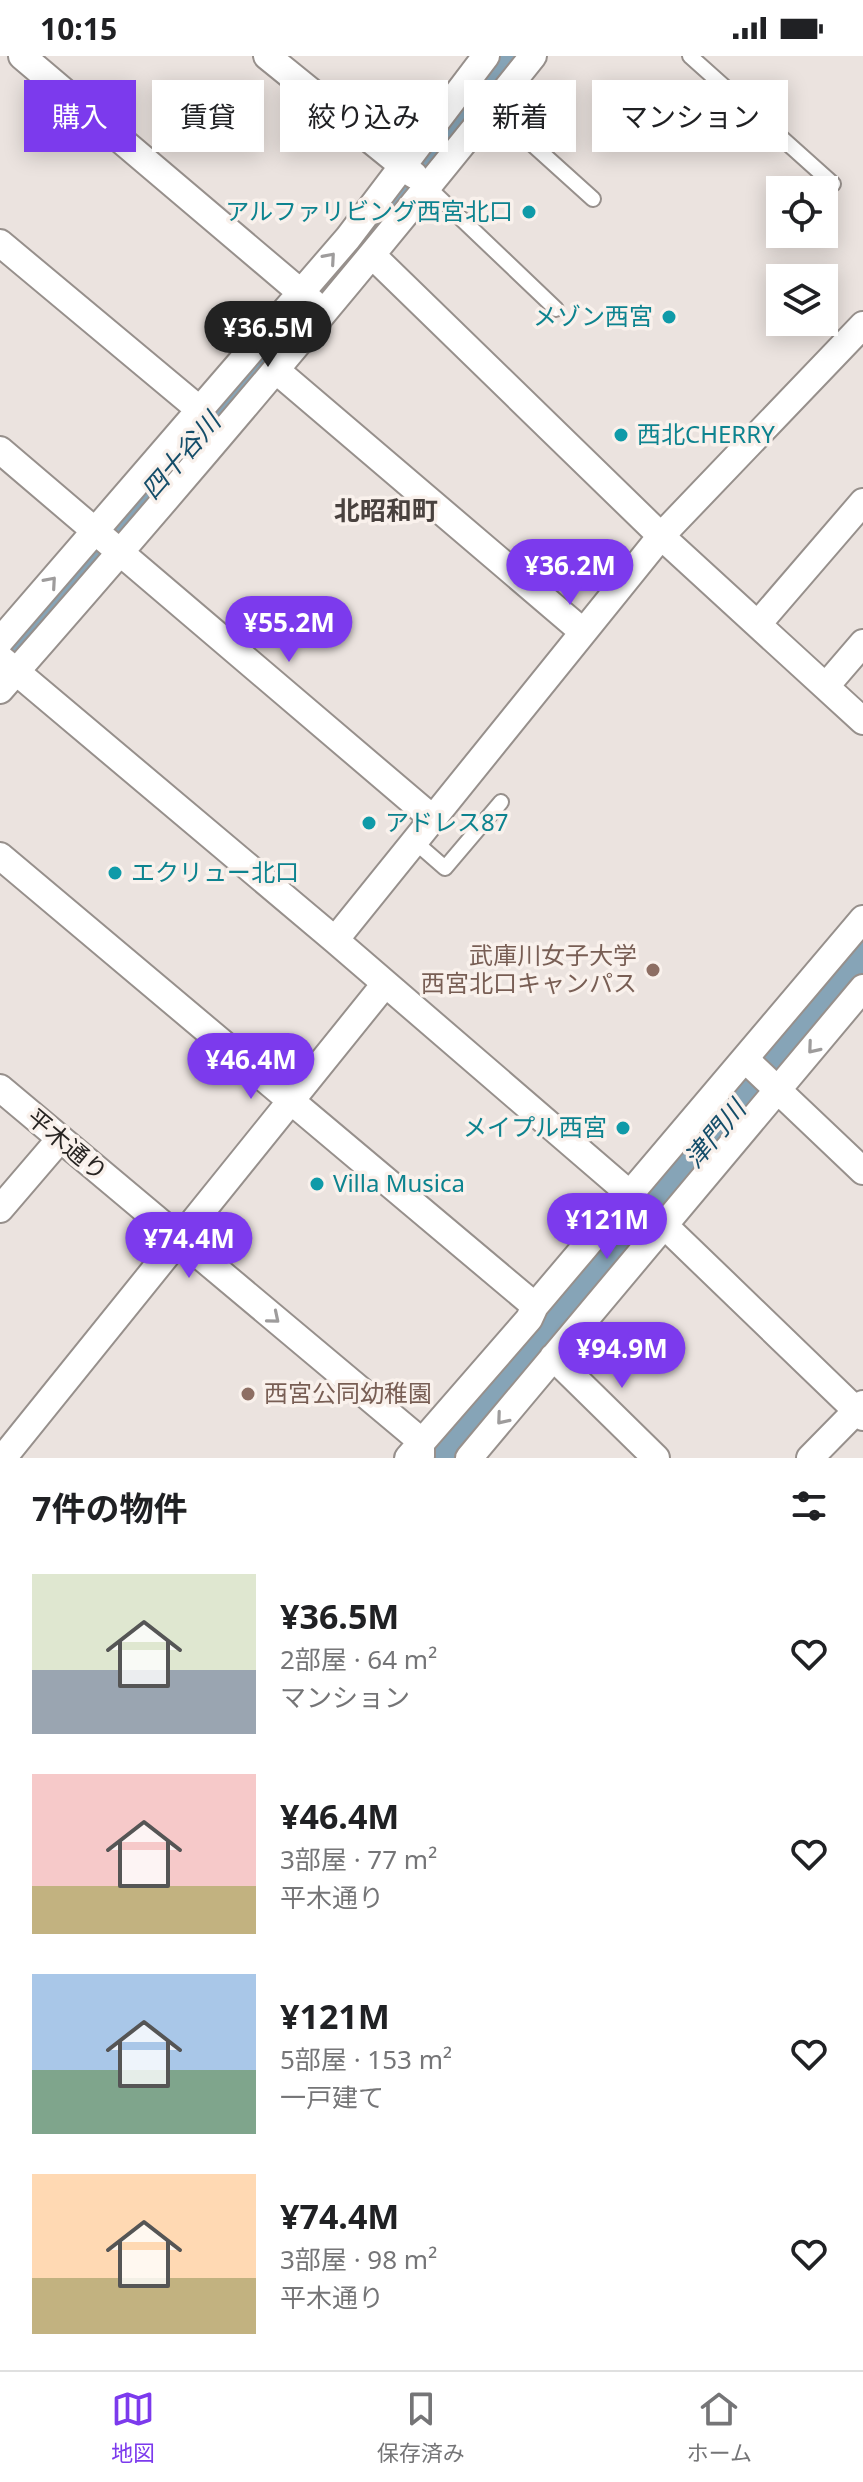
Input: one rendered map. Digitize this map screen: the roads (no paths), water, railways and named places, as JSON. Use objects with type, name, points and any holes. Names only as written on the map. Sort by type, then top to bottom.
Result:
[{"type":"street","points":[[22,56],[325,313]]},
{"type":"street","points":[[481,80],[486,56]]},
{"type":"street","points":[[502,80],[533,56]]},
{"type":"street","points":[[270,57],[415,176]]},
{"type":"street","points":[[464,115],[415,176],[348,238],[200,410],[108,542],[7,672],[636,1189]]},
{"type":"street","points":[[0,641],[108,542],[277,371],[373,256],[415,176],[464,115]]},
{"type":"street","points":[[0,243],[200,410]]},
{"type":"street","points":[[373,256],[661,536],[863,721]]},
{"type":"street","points":[[335,940],[661,536],[863,325]]},
{"type":"street","points":[[277,371],[582,631]]},
{"type":"street","points":[[0,450],[432,818]]},
{"type":"street","points":[[758,624],[863,502]]},
{"type":"street","points":[[826,686],[863,643]]},
{"type":"street","points":[[0,856],[535,1306]]},
{"type":"street","points":[[417,1452],[529,1319],[535,1306],[687,1126],[747,1062],[863,919]]},
{"type":"street","points":[[3,1456],[385,984]]},
{"type":"street","points":[[469,1458],[665,1226],[776,1087],[863,988]]},
{"type":"street","points":[[747,1062],[863,1171]]},
{"type":"street","name":"平木通り","points":[[0,1088],[180,1240],[417,1452]]},
{"type":"street","points":[[0,1209],[60,1139]]},
{"type":"street","points":[[665,1226],[861,1410],[810,1458]]},
{"type":"street","points":[[553,1357],[656,1458]]},
{"type":"lane","points":[[690,56],[824,176]]},
{"type":"lane","points":[[541,152],[593,199]]},
{"type":"lane","points":[[415,176],[556,309]]},
{"type":"lane","points":[[414,841],[445,868],[501,802]]},
{"type":"waterway","name":"四十谷川","points":[[0,666],[354,254],[509,56]]},
{"type":"waterway","name":"津門川","points":[[443,1458],[863,957]]},
{"type":"place","name":"アルファリビング西宮北口","points":[[529,212]]},
{"type":"place","name":"メゾン西宮","points":[[669,317]]},
{"type":"place","name":"西北CHERRY","points":[[621,435]]},
{"type":"place","name":"アドレス87","points":[[369,823]]},
{"type":"place","name":"エクリュー北口","points":[[115,873]]},
{"type":"place","name":"武庫川女子大学 西宮北口キャンパス","points":[[653,970]]},
{"type":"place","name":"メイプル西宮","points":[[623,1128]]},
{"type":"place","name":"Villa Musica","points":[[317,1184]]},
{"type":"place","name":"西宮公同幼稚園","points":[[248,1394]]},
{"type":"district","name":"北昭和町","points":[[386,511]]}]
